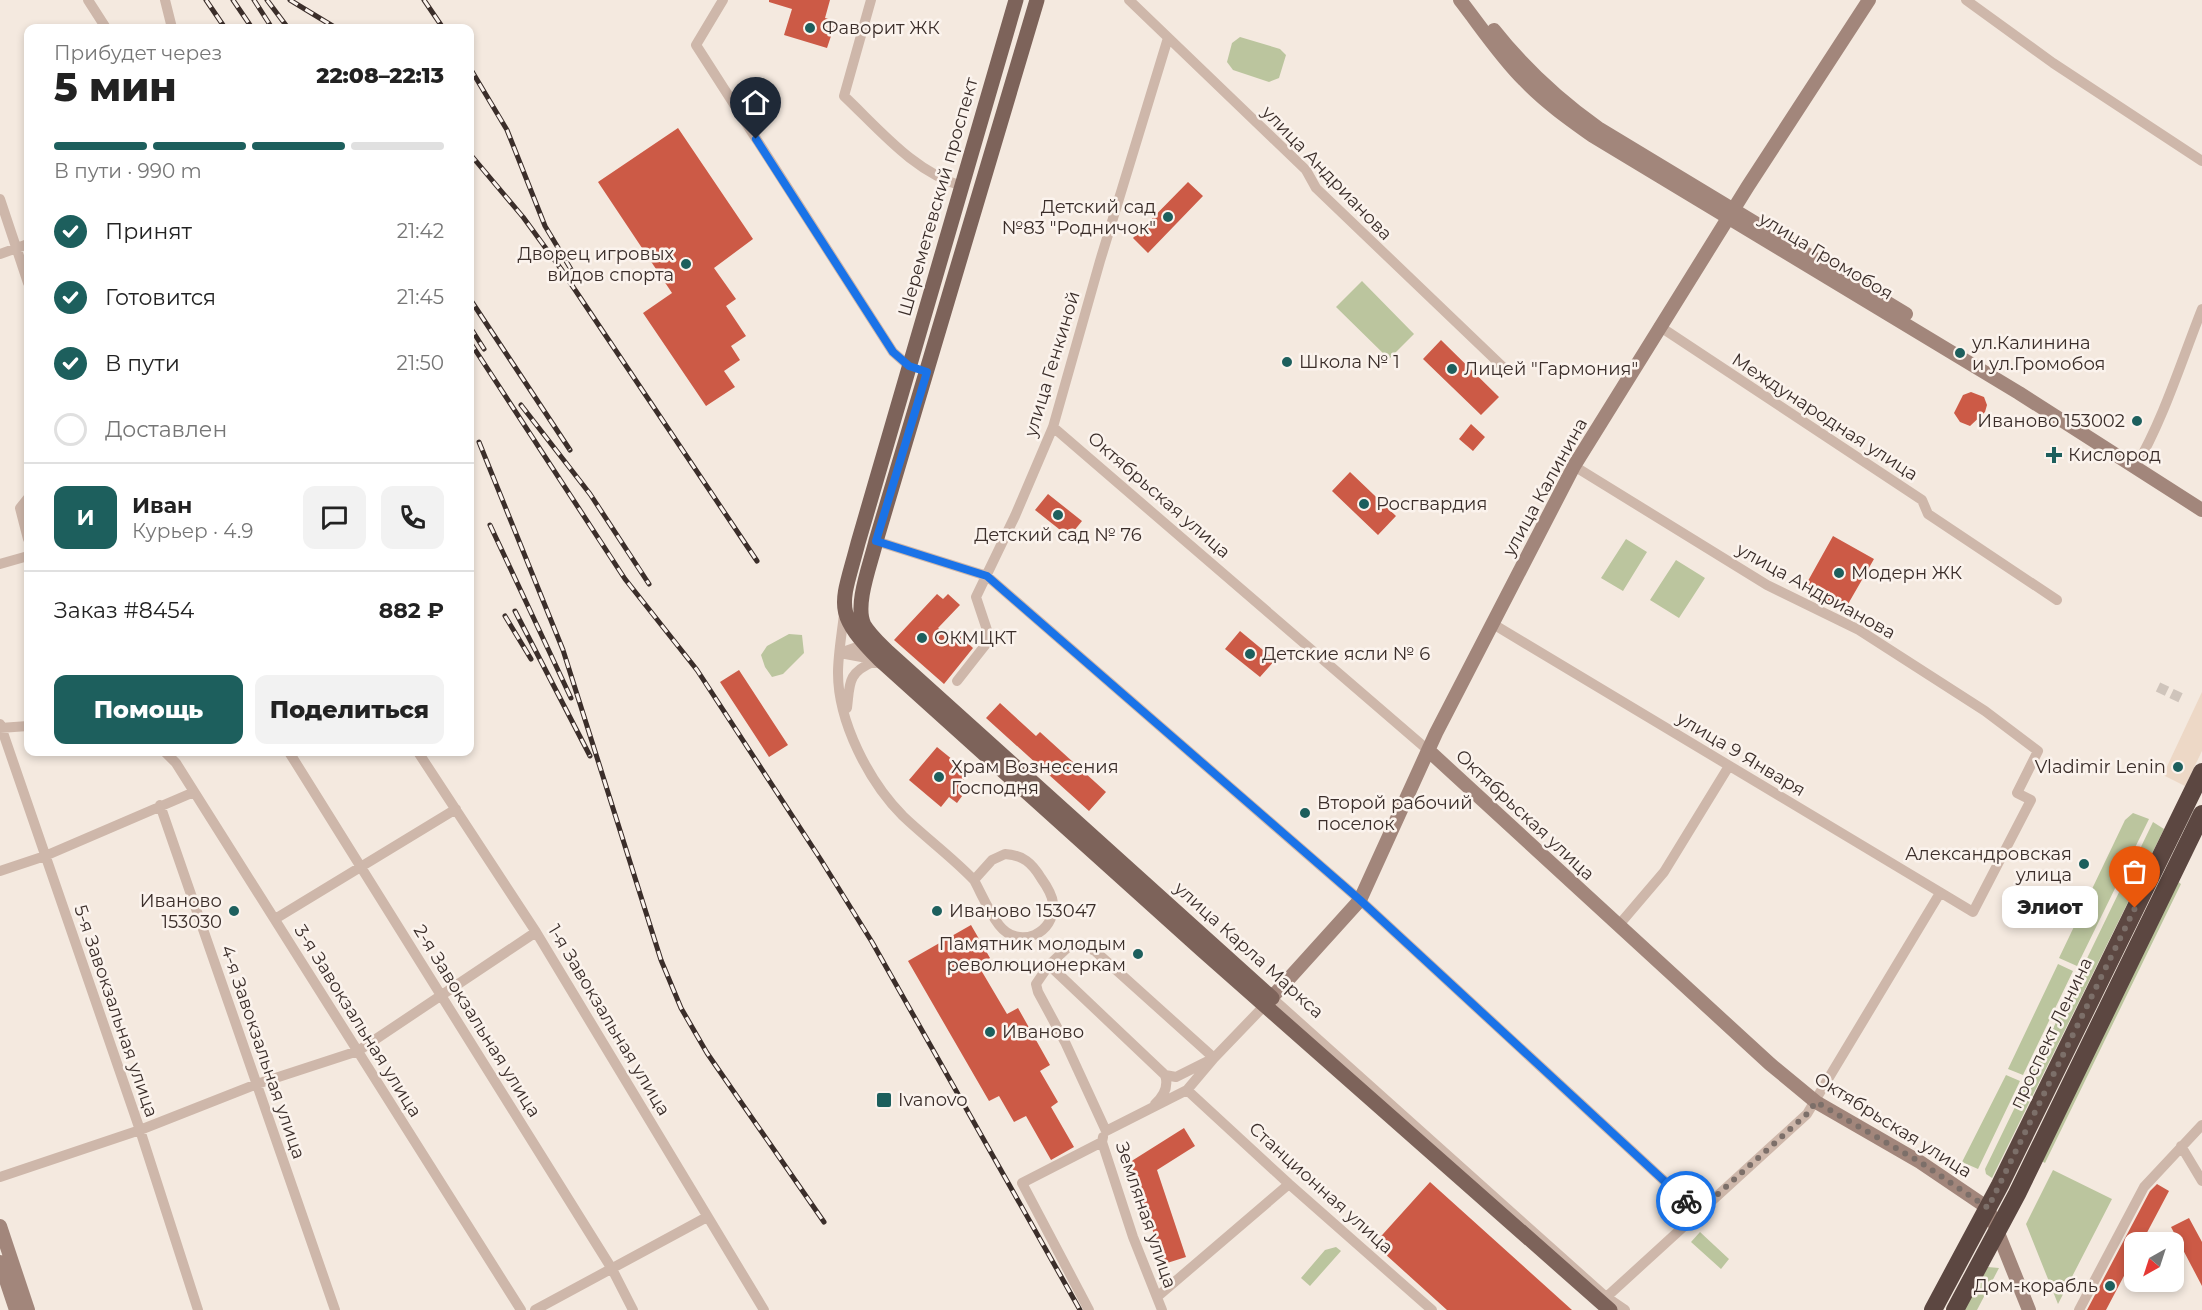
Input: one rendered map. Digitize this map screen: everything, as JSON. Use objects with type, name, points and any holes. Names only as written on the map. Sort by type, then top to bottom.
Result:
[{"type":"highway","name":"проспект Ленина","points":[[1933,1310],[1988,1208],[2202,772]]},
{"type":"highway","points":[[1955,1310],[1998,1233],[2202,813]]},
{"type":"main road","name":"Шереметевский проспект","points":[[844,614],[845,594],[858,543],[1016,0]]},
{"type":"main road","points":[[860,610],[876,541],[1037,0]]},
{"type":"main road","name":"улица Громобоя","points":[[1460,0],[1503,57],[1551,105],[1593,136],[1731,213]]},
{"type":"main road","name":"улица Громобоя","points":[[1472,0],[1529,71],[1579,114],[1731,213],[2019,393],[2202,500]]},
{"type":"main road","name":"улица Калинина","points":[[1268,1001],[1360,900],[1429,751],[1574,466],[1659,326],[1869,0]]},
{"type":"main road","points":[[962,186],[981,191]]},
{"type":"main road","points":[[909,366],[927,372]]},
{"type":"main road","name":"улица Громобоя","points":[[2138,464],[2202,510]]},
{"type":"main road","name":"улица Карла Маркса","points":[[860,610],[863,624],[884,659]]},
{"type":"main road","name":"улица Карла Маркса","points":[[844,614],[866,646],[884,659],[1606,1303]]},
{"type":"main road","name":"Октябрьская улица","points":[[1429,751],[1770,1064],[1816,1102],[1928,1167],[1988,1208]]},
{"type":"main road","points":[[1988,1208],[2029,1310]]},
{"type":"main road","points":[[0,1226],[28,1310]]},
{"type":"main road","points":[[0,1262],[16,1310]]},
{"type":"street","points":[[88,0],[103,24]]},
{"type":"street","points":[[165,0],[171,24]]},
{"type":"street","points":[[723,0],[696,45],[893,352],[909,366]]},
{"type":"street","points":[[871,0],[844,96],[924,170],[942,180],[962,186]]},
{"type":"street","name":"улица Андрианова","points":[[1129,0],[1306,170],[1316,188],[1381,252],[1503,367]]},
{"type":"street","points":[[1966,0],[2053,63],[2202,161]]},
{"type":"street","name":"улица Генкиной","points":[[957,681],[990,639],[976,597],[1053,427],[1167,38]]},
{"type":"street","points":[[0,199],[24,271]]},
{"type":"street","points":[[0,254],[24,246]]},
{"type":"street","points":[[2138,464],[2176,377],[2202,309]]},
{"type":"street","name":"Международная улица","points":[[1659,326],[1922,500],[1928,514],[2057,600]]},
{"type":"street","name":"Октябрьская улица","points":[[1053,427],[1429,751]]},
{"type":"street","name":"улица Андрианова","points":[[1574,466],[1767,585],[1859,630],[1985,711],[2038,751],[2018,793],[2031,800],[1973,912]]},
{"type":"street","points":[[24,503],[20,508],[24,523]]},
{"type":"street","points":[[876,541],[987,576],[1360,900],[1698,1212]]},
{"type":"street","points":[[0,564],[24,557]]},
{"type":"street","points":[[840,653],[860,610]]},
{"type":"street","points":[[844,614],[837,674],[846,718],[857,750],[874,783],[904,817],[974,880],[1000,926],[1013,936],[1023,938],[1039,933],[1047,924],[1053,912],[1053,901],[1047,887],[1030,862],[1019,855],[1005,854],[992,860],[974,880]]},
{"type":"street","name":"улица 9 Января","points":[[1493,624],[1973,912]]},
{"type":"street","points":[[840,653],[846,649],[866,646]]},
{"type":"street","points":[[840,653],[884,659]]},
{"type":"street","points":[[846,718],[850,682],[854,673],[873,662],[884,659]]},
{"type":"street","points":[[0,727],[24,726]]},
{"type":"street","name":"5-я Завокзальная улица","points":[[0,727],[140,1130],[198,1310]]},
{"type":"street","name":"3-я Завокзальная улица","points":[[169,756],[176,763],[521,1310]]},
{"type":"street","name":"2-я Завокзальная улица","points":[[292,756],[612,1269],[633,1310]]},
{"type":"street","name":"1-я Завокзальная улица","points":[[421,756],[536,932],[764,1310]]},
{"type":"street","points":[[1618,926],[1664,872],[1729,766]]},
{"type":"street","points":[[0,871],[45,856],[194,792]]},
{"type":"street","name":"4-я Завокзальная улица","points":[[160,805],[334,1310]]},
{"type":"street","points":[[275,919],[456,809]]},
{"type":"street","points":[[1606,1303],[1698,1212],[1807,1114],[1940,893]]},
{"type":"street","points":[[0,1177],[140,1130],[257,1084],[358,1052],[536,932]]},
{"type":"street","points":[[1141,1115],[1161,1098],[1168,1083],[1165,1075],[1049,965],[1069,946],[1081,945],[1095,951],[1214,1058]]},
{"type":"street","name":"Земляная улица","points":[[1049,965],[1038,978],[1036,984],[1038,992],[1061,1034],[1104,1137],[1133,1237],[1162,1310]]},
{"type":"street","points":[[1089,1310],[1022,1183],[1187,1090],[1268,1001]]},
{"type":"street","points":[[1165,1075],[1176,1077],[1214,1058]]},
{"type":"street","name":"Станционная улица","points":[[1187,1090],[1432,1310]]},
{"type":"street","points":[[2079,1310],[2144,1187],[2202,1125]]},
{"type":"street","points":[[2181,1146],[2202,1181]]},
{"type":"street","points":[[1157,1298],[1289,1184]]},
{"type":"street","points":[[534,1310],[707,1217]]},
{"type":"street","name":"улица Карла Маркса","points":[[1606,1303],[1625,1310]]},
{"type":"green space","points":[[1240,37],[1280,49],[1286,55],[1279,78],[1269,82],[1233,70],[1227,62],[1232,43]]},
{"type":"green space","points":[[1362,281],[1414,334],[1389,359],[1336,307]]},
{"type":"green space","points":[[1626,539],[1647,552],[1623,591],[1601,578]]},
{"type":"green space","points":[[1676,560],[1705,578],[1679,618],[1650,600]]},
{"type":"green space","points":[[789,634],[802,635],[804,653],[783,674],[772,677],[761,655],[767,646]]},
{"type":"green space","points":[[2133,813],[2149,819],[2077,966],[2059,958],[2125,820]]},
{"type":"green space","points":[[2153,822],[2164,829],[1992,1178],[1986,1174],[1985,1169]]},
{"type":"green space","points":[[2174,879],[2181,884],[2045,1163],[2040,1160]]},
{"type":"green space","points":[[2058,964],[2073,971],[2023,1075],[2008,1069]]},
{"type":"green space","points":[[2006,1075],[2020,1081],[1978,1169],[1962,1162]]},
{"type":"green space","points":[[2053,1170],[2112,1199],[2058,1304],[2026,1224]]},
{"type":"green space","points":[[1700,1232],[1729,1259],[1721,1269],[1691,1242]]},
{"type":"green space","points":[[1336,1247],[1341,1251],[1310,1286],[1301,1278],[1325,1250]]},
{"type":"green space","points":[[1988,1267],[1999,1268],[1977,1310],[1962,1310]]},
{"type":"shaded area","points":[[2202,692],[2202,751],[2185,786],[2163,775]]},
{"type":"building","name":"Фаворит ЖК","points":[[769,0],[830,0],[825,18],[836,21],[827,48],[784,35],[792,9],[769,2]]},
{"type":"building","name":"Дворец игровых видов спорта","points":[[678,128],[753,239],[714,268],[736,299],[726,306],[746,336],[731,346],[740,360],[724,371],[735,387],[706,406],[643,313],[672,293],[598,182]]},
{"type":"building","name":"Детский сад №83 \"Родничок\"","points":[[1188,182],[1203,196],[1148,253],[1133,238]]},
{"type":"building","name":"Лицей \"Гармония\"","points":[[1441,340],[1499,397],[1481,415],[1423,359]]},
{"type":"building","points":[[1971,392],[1984,397],[1987,405],[1985,412],[1970,426],[1960,422],[1954,413],[1963,395]]},
{"type":"building","points":[[1471,424],[1485,437],[1473,451],[1459,439]]},
{"type":"building","name":"Росгвардия","points":[[1350,472],[1396,516],[1378,535],[1332,491]]},
{"type":"building","name":"Детский сад № 76","points":[[1048,494],[1082,521],[1069,537],[1035,510]]},
{"type":"building","name":"Модерн ЖК","points":[[1833,536],[1874,559],[1844,611],[1804,588]]},
{"type":"building","name":"ОКМЦКТ","points":[[937,594],[943,599],[948,594],[960,605],[938,628],[954,643],[960,636],[973,648],[944,684],[894,640]]},
{"type":"building","name":"Детские ясли № 6","points":[[1240,631],[1275,660],[1260,677],[1225,649]]},
{"type":"building","points":[[739,670],[788,745],[769,757],[720,682]]},
{"type":"building","points":[[1000,703],[1036,736],[1040,732],[1106,792],[1089,811],[986,718]]},
{"type":"building","name":"Храм Вознесения Господня","points":[[937,747],[969,773],[958,786],[965,792],[957,803],[949,797],[941,807],[909,780]]},
{"type":"building","name":"Иваново","points":[[971,925],[990,958],[978,965],[1007,1014],[1018,1008],[1050,1065],[1040,1071],[1058,1102],[1051,1107],[1074,1147],[1051,1160],[1026,1116],[1014,1122],[999,1096],[989,1101],[908,961]]},
{"type":"building","points":[[1184,1128],[1195,1146],[1157,1170],[1186,1257],[1164,1264],[1130,1162]]},
{"type":"building","points":[[1430,1182],[1572,1310],[1447,1310],[1374,1244]]},
{"type":"building","name":"Дом-корабль","points":[[2157,1184],[2169,1191],[2147,1232],[2128,1232],[2150,1191]]},
{"type":"building","points":[[2189,1218],[2202,1242],[2202,1286],[2184,1252],[2184,1232],[2174,1232],[2171,1227]]},
{"type":"building","name":"Дом-корабль","points":[[2124,1240],[2124,1276],[2106,1310],[2087,1310]]},
{"type":"tunnel","points":[[2158,687],[2183,699]]},
{"type":"railway","points":[[206,0],[222,24]]},
{"type":"railway","points":[[233,0],[249,24]]},
{"type":"railway","points":[[254,0],[269,24]]},
{"type":"railway","points":[[267,0],[285,24]]},
{"type":"railway","points":[[290,0],[329,24]]},
{"type":"railway","points":[[424,0],[440,24]]},
{"type":"railway","points":[[474,75],[507,130],[545,226],[572,271]]},
{"type":"railway","points":[[474,159],[523,217],[561,269],[757,561]]},
{"type":"railway","points":[[474,305],[570,450]]},
{"type":"railway","points":[[474,333],[484,349]]},
{"type":"railway","points":[[474,348],[625,579],[697,670],[821,860],[872,942],[1080,1310]]},
{"type":"railway","points":[[521,405],[590,494],[649,584]]},
{"type":"railway","points":[[479,442],[563,650],[661,960],[681,1008],[707,1053],[824,1222]]},
{"type":"railway","points":[[490,525],[571,698]]},
{"type":"railway","points":[[515,611],[590,756]]},
{"type":"railway","points":[[505,616],[531,659]]},
{"type":"way so far","points":[[1686,1201],[1698,1212],[1807,1114],[1816,1102],[1920,1162],[1968,1192],[1988,1208],[2135,908]]},
{"type":"place","name":"Фаворит ЖК","points":[[810,28]]},
{"type":"place","name":"Детский сад №83 \"Родничок\"","points":[[1168,217]]},
{"type":"place","name":"Дворец игровых видов спорта","points":[[686,264]]},
{"type":"place","name":"ул.Калинина и ул.Громобоя","points":[[1960,353]]},
{"type":"place","name":"Школа № 1","points":[[1287,362]]},
{"type":"place","name":"Лицей \"Гармония\"","points":[[1452,369]]},
{"type":"place","name":"Иваново 153002","points":[[2137,421]]},
{"type":"place","name":"Кислород","points":[[2054,455]]},
{"type":"place","name":"Росгвардия","points":[[1364,504]]},
{"type":"place","name":"Детский сад № 76","points":[[1058,515]]},
{"type":"place","name":"Модерн ЖК","points":[[1839,573]]},
{"type":"place","name":"ОКМЦКТ","points":[[922,638]]},
{"type":"place","name":"Детские ясли № 6","points":[[1250,654]]},
{"type":"place","name":"Vladimir Lenin","points":[[2178,767]]},
{"type":"place","name":"Храм Вознесения Господня","points":[[939,777]]},
{"type":"place","name":"Второй рабочий поселок","points":[[1305,813]]},
{"type":"place","name":"Александровская улица","points":[[2084,864]]},
{"type":"place","name":"Элиот","points":[[2135,908]]},
{"type":"place","name":"Иваново 153030","points":[[234,911]]},
{"type":"place","name":"Иваново 153047","points":[[937,911]]},
{"type":"place","name":"Памятник молодым революционеркам","points":[[1138,954]]},
{"type":"place","name":"Иваново","points":[[990,1032]]},
{"type":"place","name":"Ivanovo","points":[[884,1100]]},
{"type":"place","name":"Дом-корабль","points":[[2110,1286]]},
{"type":"route","points":[[756,139],[893,352],[909,366],[927,372],[876,541],[987,576],[1360,900],[1686,1201]]}]
